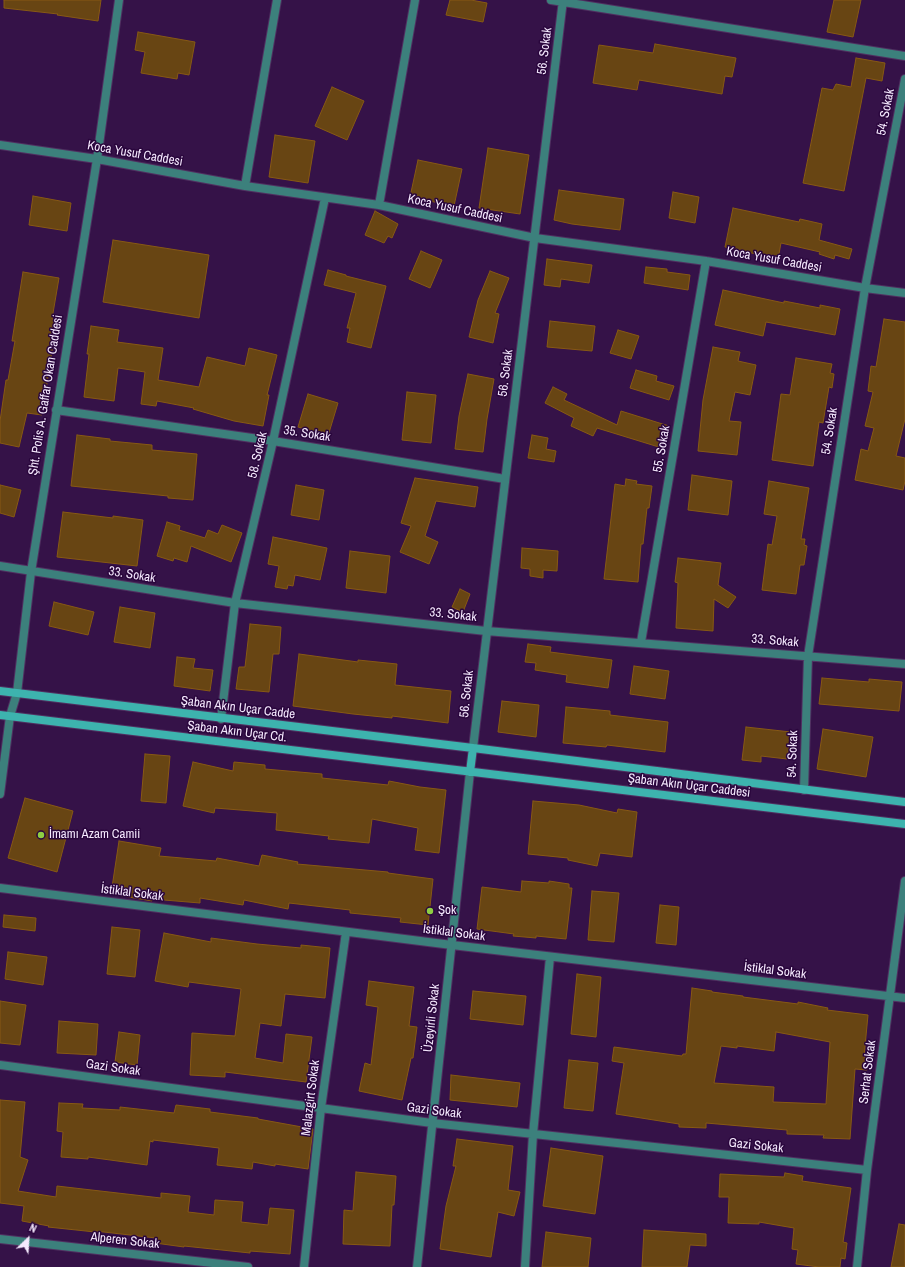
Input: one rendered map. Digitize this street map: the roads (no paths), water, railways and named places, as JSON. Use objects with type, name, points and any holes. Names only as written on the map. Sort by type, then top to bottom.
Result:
[{"type":"main road","name":"Şaban Akın Uçar Cadde","points":[[0,692],[473,748]]},
{"type":"main road","name":"Şaban Akın Uçar Cd.","points":[[0,715],[470,772]]},
{"type":"main road","points":[[470,772],[473,748]]},
{"type":"main road","name":"Şaban Akın Uçar Caddesi","points":[[473,748],[905,802]]},
{"type":"main road","name":"Şaban Akın Uçar Caddesi","points":[[470,772],[905,824]]},
{"type":"street","name":"Şht. Polis A. Gaffar Okan Caddesi","points":[[0,794],[10,716],[16,693],[31,572],[97,159],[119,0]]},
{"type":"street","points":[[246,186],[276,0]]},
{"type":"street","points":[[379,205],[415,0]]},
{"type":"street","points":[[550,0],[905,56]]},
{"type":"street","name":"56. Sokak","points":[[473,748],[563,1]]},
{"type":"street","name":"54. Sokak","points":[[804,790],[808,656],[865,288],[905,79]]},
{"type":"street","name":"Koca Yusuf Caddesi","points":[[0,145],[97,159],[246,186],[379,205],[535,238],[706,260],[865,288],[905,293]]},
{"type":"street","name":"58. Sokak","points":[[221,718],[235,602],[273,441],[325,198]]},
{"type":"street","name":"55. Sokak","points":[[641,642],[706,260]]},
{"type":"street","name":"35. Sokak","points":[[56,410],[273,441],[505,479]]},
{"type":"street","name":"33. Sokak","points":[[0,566],[31,572],[235,602],[486,631],[641,642],[905,664]]},
{"type":"street","name":"Üzeyirli Sokak","points":[[417,1267],[470,772]]},
{"type":"street","name":"Serhat Sokak","points":[[857,1267],[867,1170],[905,881]]},
{"type":"street","name":"İstiklal Sokak","points":[[0,888],[550,957],[905,998]]},
{"type":"street","name":"Malazgirt Sokak","points":[[304,1267],[321,1108],[346,932]]},
{"type":"street","points":[[525,1267],[533,1134],[550,957]]},
{"type":"street","name":"Gazi Sokak","points":[[0,1065],[432,1123],[867,1170]]},
{"type":"street","name":"Alperen Sokak","points":[[0,1239],[248,1267]]},
{"type":"place","name":"İmamı Azam Camii","points":[[41,835]]},
{"type":"place","name":"Şok","points":[[430,911]]}]
